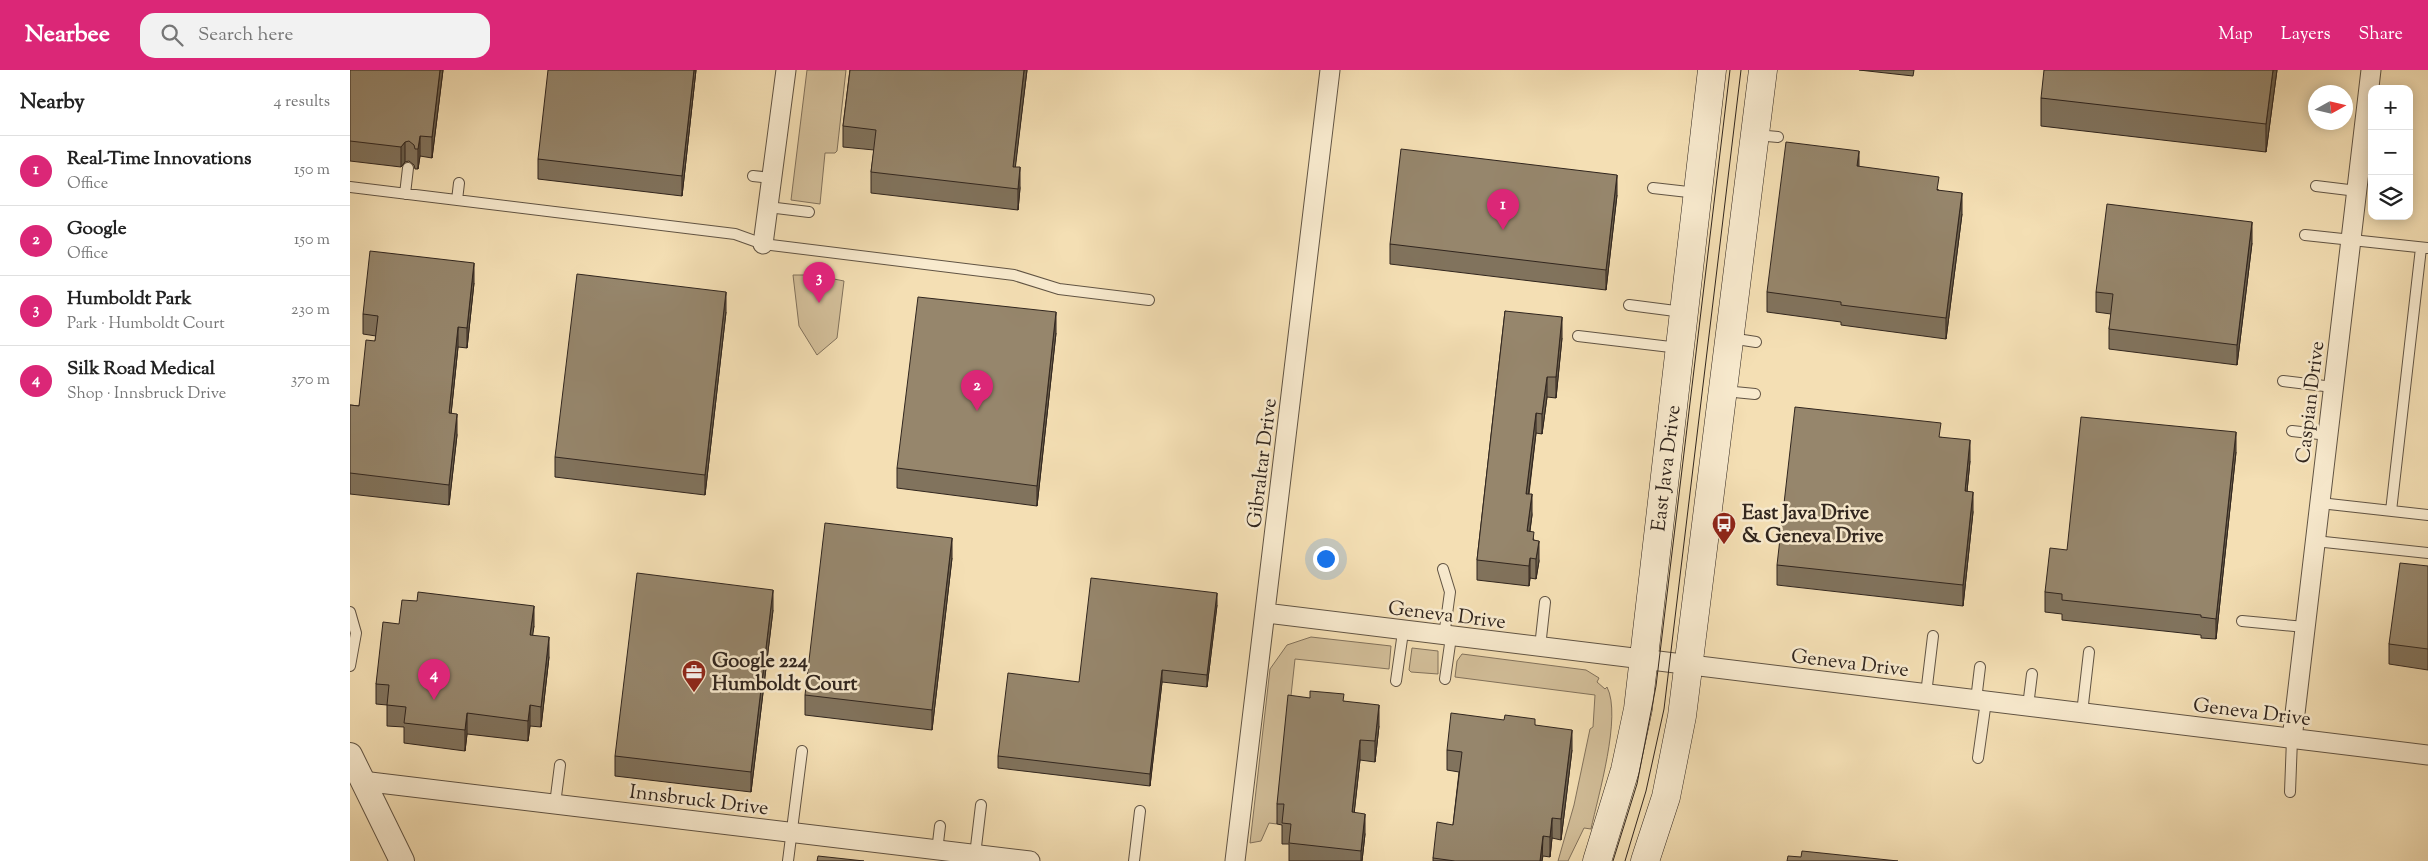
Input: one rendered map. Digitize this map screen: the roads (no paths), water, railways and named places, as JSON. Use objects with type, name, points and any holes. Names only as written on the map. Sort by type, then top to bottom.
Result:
[{"type":"main road","name":"East Java Drive","points":[[1597,861],[1625,770],[1638,709],[1712,70]]},
{"type":"main road","points":[[1645,861],[1666,797],[1682,716],[1730,338],[1766,136],[1762,70]]},
{"type":"street","points":[[763,244],[786,70]]},
{"type":"street","name":"Gibraltar Drive","points":[[1235,861],[1330,70]]},
{"type":"street","name":"Caspian Drive","points":[[2370,85],[2371,70]]},
{"type":"street","name":"Caspian Drive","points":[[2292,739],[2368,105]]},
{"type":"street","name":"Geneva Drive","points":[[1266,613],[1403,632],[2428,755]]},
{"type":"street","points":[[350,755],[402,861]]},
{"type":"street","name":"Innsbruck Drive","points":[[362,781],[1030,861]]},
{"type":"lane","points":[[405,194],[408,168]]},
{"type":"lane","points":[[753,176],[772,178]]},
{"type":"lane","points":[[457,200],[459,183]]},
{"type":"lane","points":[[2316,186],[2357,191]]},
{"type":"lane","points":[[350,187],[735,234],[763,244],[1014,274],[1059,289],[1149,300]]},
{"type":"lane","points":[[1653,188],[1698,193]]},
{"type":"lane","points":[[768,207],[809,212]]},
{"type":"lane","points":[[2306,235],[2425,248],[2391,511]]},
{"type":"lane","points":[[1629,305],[1684,312]]},
{"type":"lane","points":[[1578,336],[1679,348]]},
{"type":"lane","points":[[1730,338],[1756,342]]},
{"type":"lane","points":[[2283,381],[2334,387]]},
{"type":"lane","points":[[1723,390],[1755,394]]},
{"type":"lane","points":[[2292,432],[2328,435]]},
{"type":"lane","points":[[2320,503],[2428,515]]},
{"type":"lane","points":[[2315,541],[2428,553]]},
{"type":"lane","points":[[1443,569],[1450,592],[1446,679]]},
{"type":"lane","points":[[1540,647],[1545,602]]},
{"type":"lane","points":[[350,612],[356,633],[350,666]]},
{"type":"lane","points":[[2242,621],[2305,627]]},
{"type":"lane","points":[[1396,681],[1403,632]]},
{"type":"lane","points":[[1926,694],[1933,636]]},
{"type":"lane","points":[[2082,712],[2089,652]]},
{"type":"lane","points":[[1978,758],[1981,701],[1980,667]]},
{"type":"lane","points":[[2028,706],[2032,674]]},
{"type":"lane","points":[[2290,792],[2292,739]]},
{"type":"lane","points":[[788,861],[802,751]]},
{"type":"lane","points":[[556,804],[560,765]]},
{"type":"lane","points":[[975,855],[981,805]]},
{"type":"lane","points":[[1134,861],[1140,811]]},
{"type":"lane","points":[[937,851],[940,826]]},
{"type":"tram line","points":[[1613,861],[1637,784],[1656,686],[1730,70]]},
{"type":"tram line","points":[[1625,861],[1646,791],[1664,709],[1741,70]]},
{"type":"place","name":"Real-Time Innovations","points":[[1503,230]]},
{"type":"place","name":"Humboldt Park","points":[[819,303]]},
{"type":"place","name":"Google","points":[[977,411]]},
{"type":"place","name":"East Java Drive & Geneva Drive","points":[[1724,545]]},
{"type":"place","name":"Google 224 Humboldt Court","points":[[694,693]]},
{"type":"place","name":"Silk Road Medical","points":[[434,700]]}]
